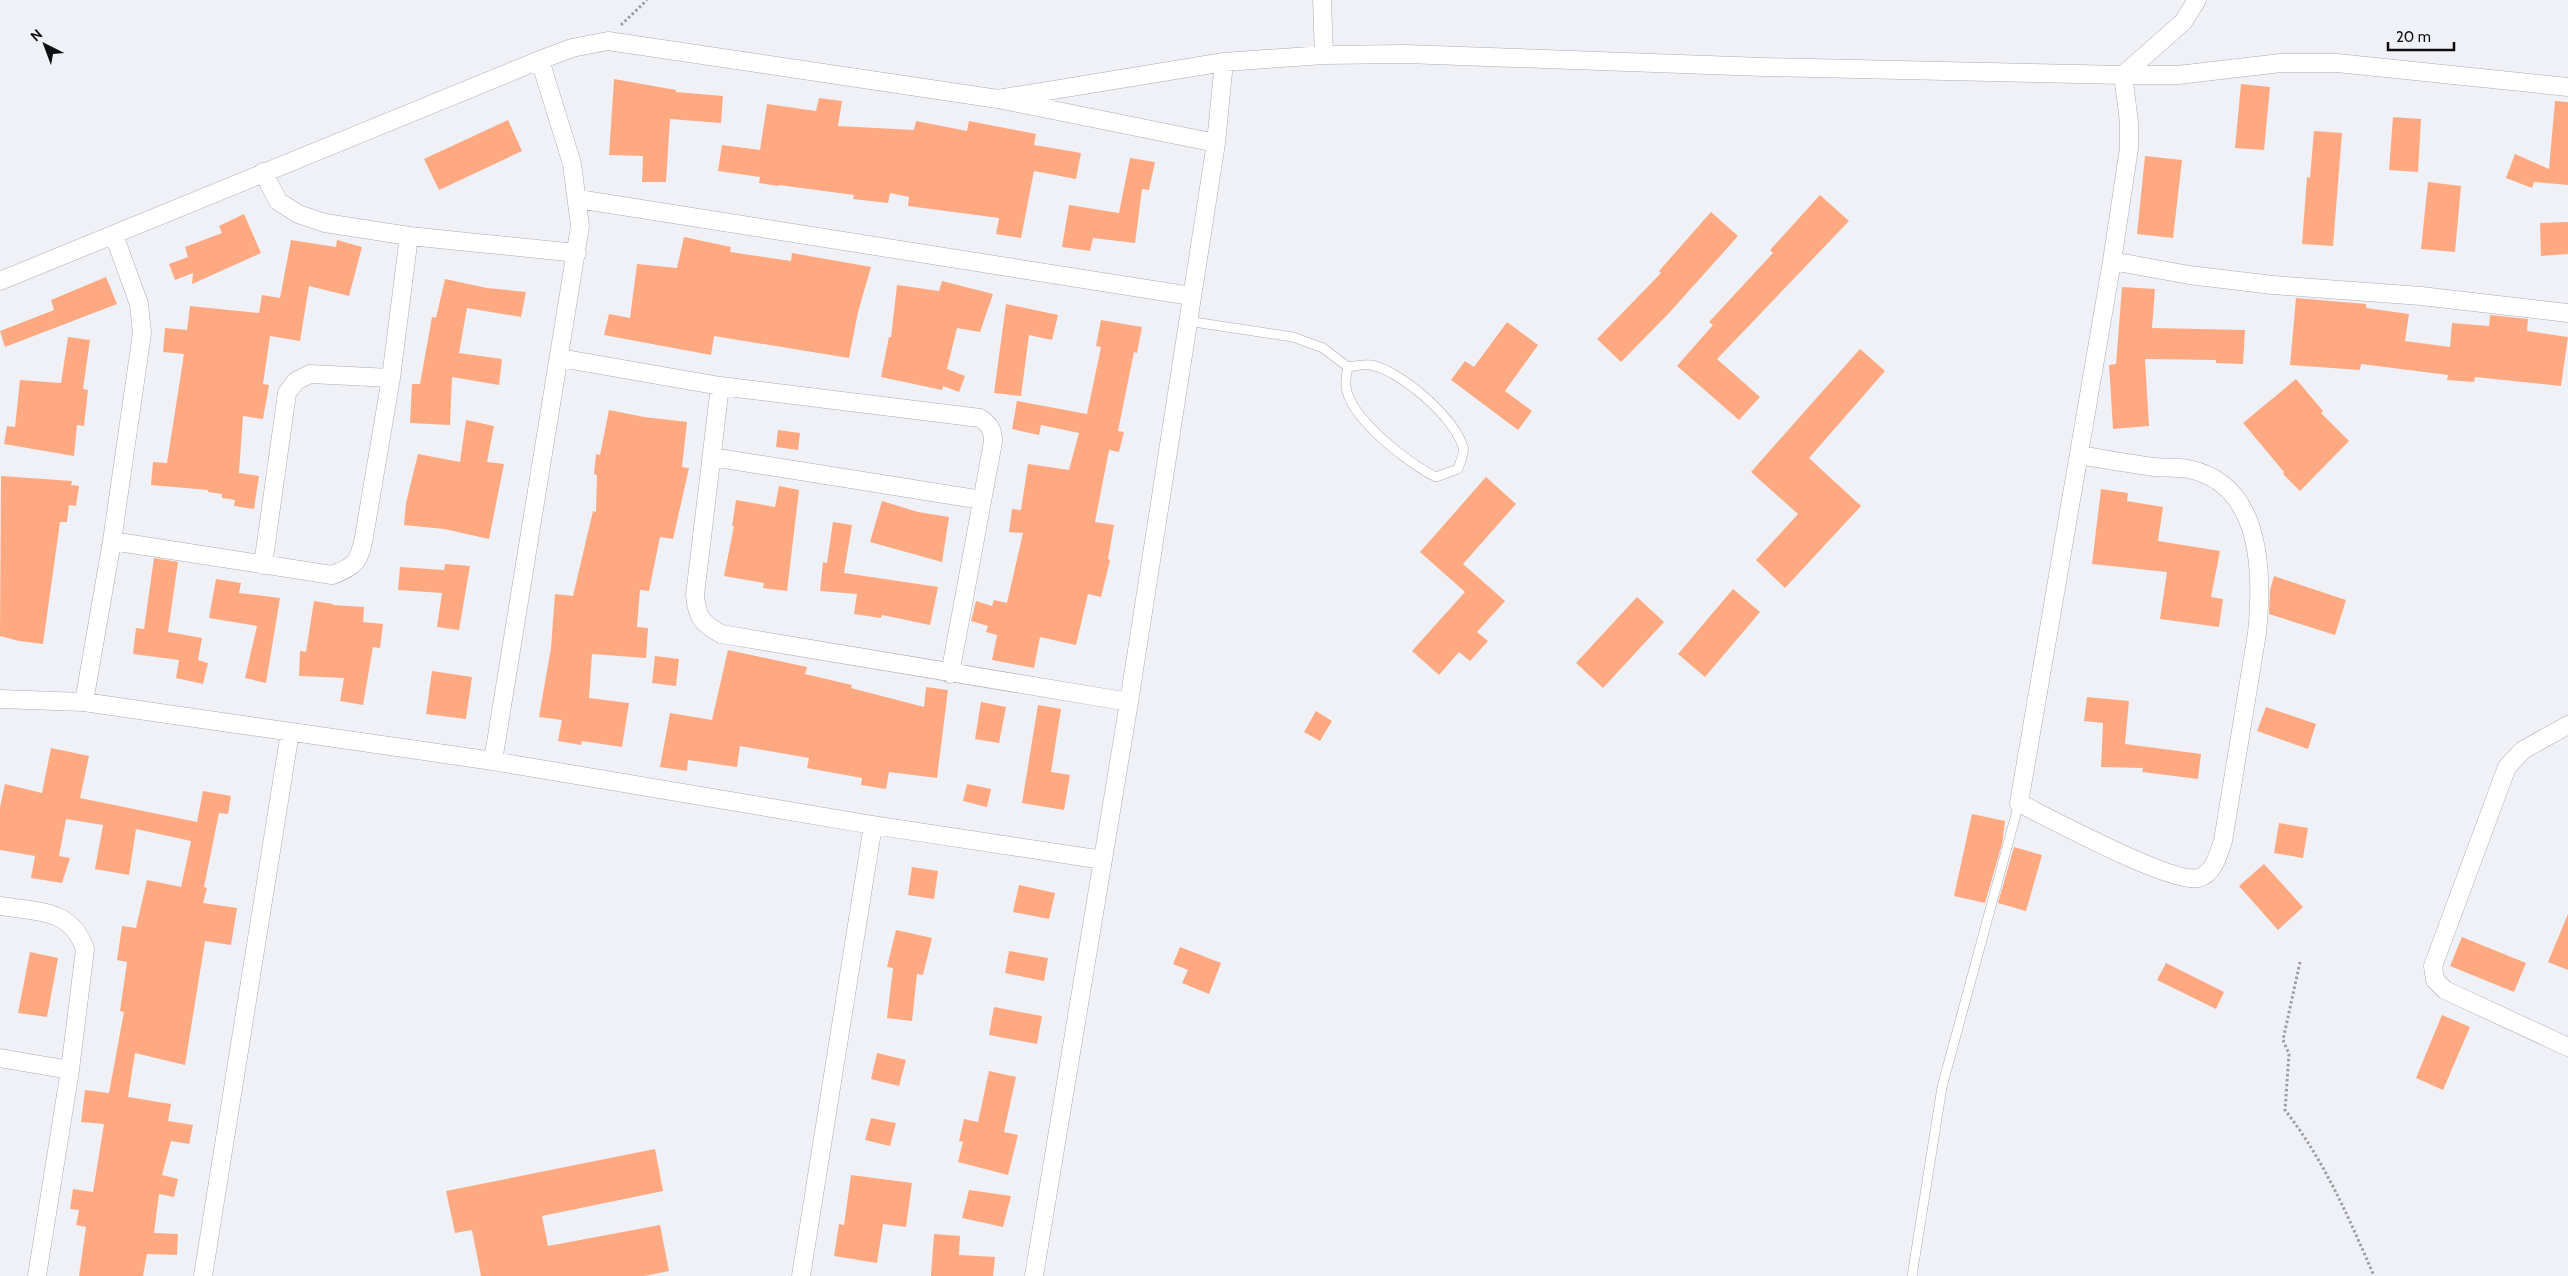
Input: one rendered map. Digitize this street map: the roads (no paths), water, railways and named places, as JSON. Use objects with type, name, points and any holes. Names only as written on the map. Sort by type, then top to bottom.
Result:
[{"type":"street","points":[[1322,0],[1324,55]]},
{"type":"street","points":[[2123,76],[2183,22],[2196,0]]},
{"type":"street","points":[[0,281],[540,60],[572,48],[608,40],[998,99],[1216,143]]},
{"type":"street","points":[[998,99],[1224,62],[1324,55],[1406,54],[1762,67],[2123,76],[2178,75],[2232,70],[2280,62],[2337,63],[2568,87]]},
{"type":"street","points":[[493,761],[580,226],[572,164],[540,60]]},
{"type":"street","points":[[1034,1276],[1129,702],[1216,143],[1224,62]]},
{"type":"street","points":[[2079,454],[2154,467],[2188,469],[2210,476],[2227,487],[2242,505],[2251,524],[2257,551],[2259,608],[2223,841],[2214,866],[2199,878],[2182,877],[2109,849],[2019,803],[2112,261],[2129,148],[2129,122],[2123,76]]},
{"type":"street","points":[[263,172],[278,201],[298,214],[325,223],[409,236],[577,253]]},
{"type":"street","points":[[578,199],[1191,296]]},
{"type":"street","points":[[84,702],[112,541],[142,333],[139,304],[114,235]]},
{"type":"street","points":[[112,541],[332,575],[350,568],[360,558],[391,378],[409,236]]},
{"type":"street","points":[[2112,261],[2189,275],[2263,284],[2421,296],[2568,313]]},
{"type":"street","points":[[560,358],[720,386],[980,418],[993,432],[950,674]]},
{"type":"street","points":[[263,565],[287,393],[296,381],[310,374],[391,378]]},
{"type":"street","points":[[720,386],[695,595],[697,614],[707,626],[721,634],[950,674],[1129,702]]},
{"type":"street","points":[[712,457],[982,500]]},
{"type":"street","points":[[0,699],[84,702],[493,761],[873,826],[1103,860]]},
{"type":"street","points":[[2568,724],[2523,750],[2507,768],[2433,966],[2434,980],[2445,990],[2568,1047]]},
{"type":"street","points":[[203,1276],[290,732]]},
{"type":"street","points":[[801,1276],[873,826]]},
{"type":"street","points":[[0,906],[55,914],[69,922],[80,934],[85,949],[70,1070],[37,1276]]},
{"type":"street","points":[[0,1058],[70,1070]]},
{"type":"lane","points":[[1187,321],[1292,337],[1323,348],[1348,366],[1370,365],[1394,373],[1425,397],[1455,428],[1464,448],[1458,469],[1436,477],[1417,468],[1384,441],[1354,406],[1346,386],[1348,366]]},
{"type":"lane","points":[[1912,1276],[1942,1087],[2019,803]]}]
